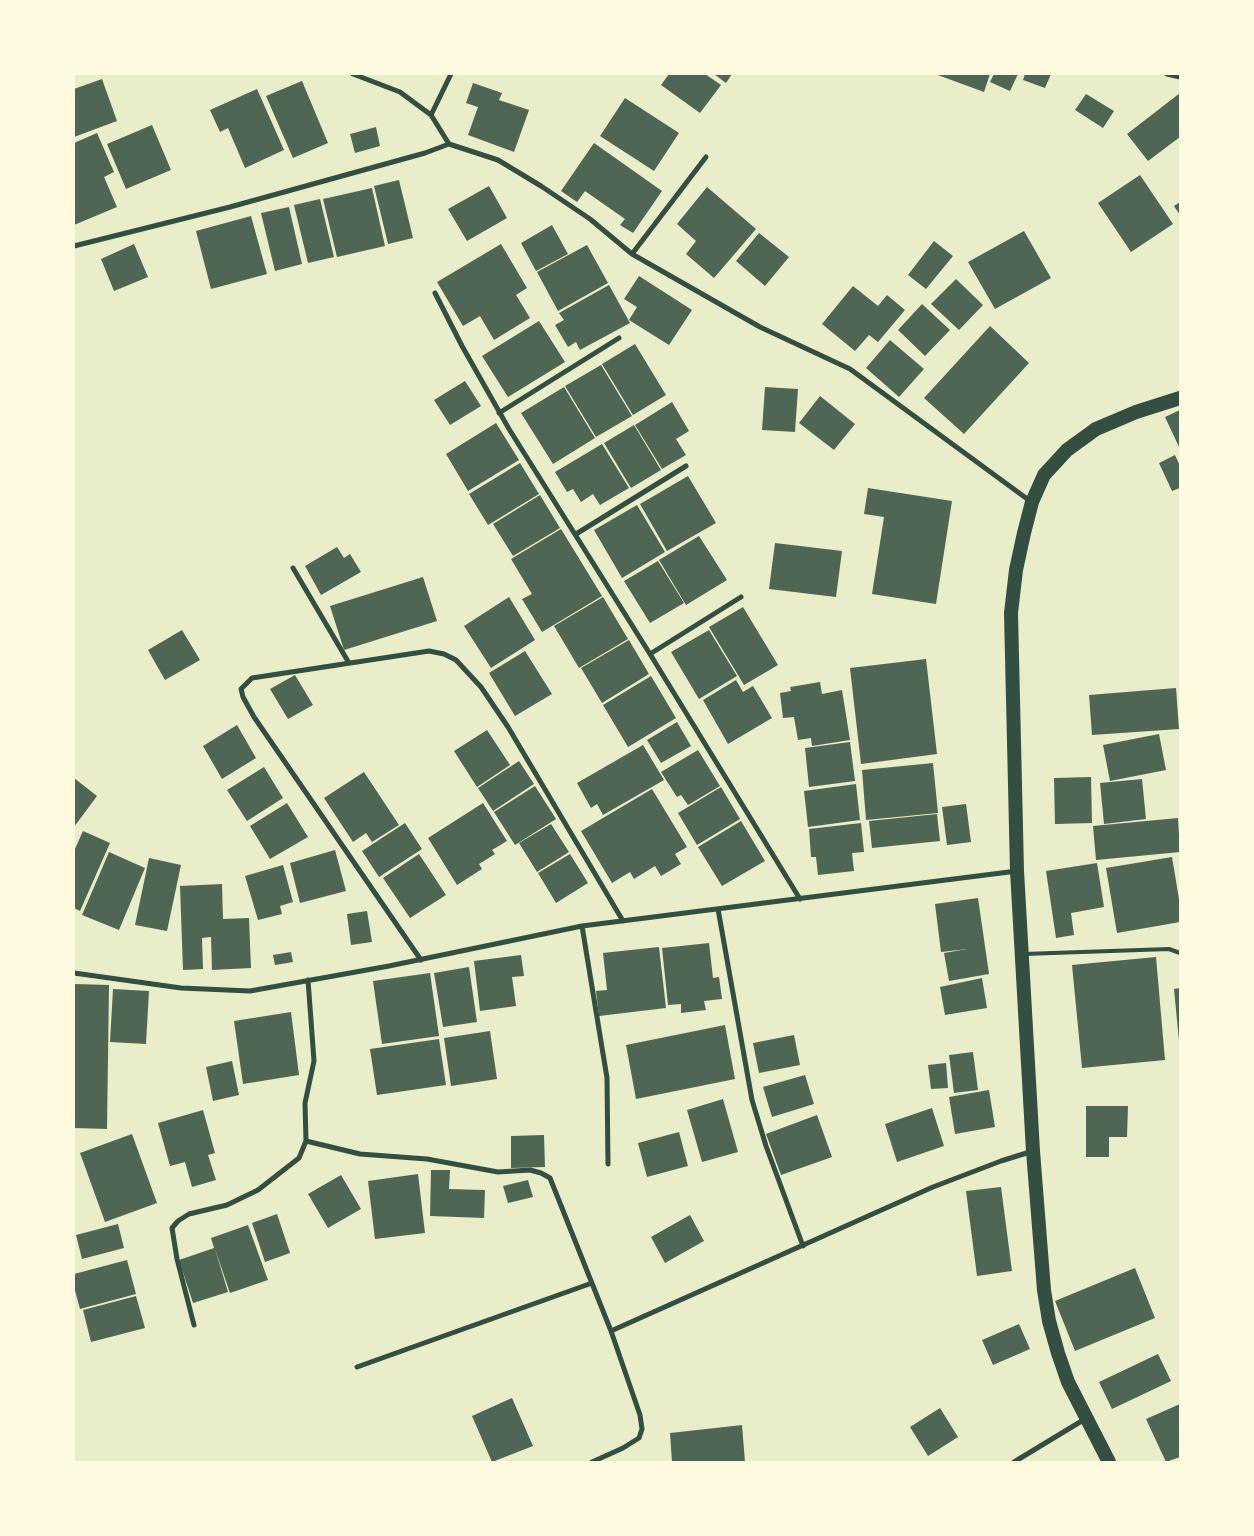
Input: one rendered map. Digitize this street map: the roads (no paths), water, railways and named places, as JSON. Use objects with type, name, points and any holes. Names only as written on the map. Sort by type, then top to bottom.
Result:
[{"type":"highway","points":[[1108,1462],[1068,1382],[1049,1321],[1044,1290],[1033,1151],[1017,871],[1011,613],[1016,570],[1032,502],[1044,475],[1067,450],[1096,429],[1136,412],[1180,398]]},
{"type":"street","points":[[353,74],[400,92],[431,115],[449,144]]},
{"type":"street","points":[[431,115],[452,74]]},
{"type":"street","points":[[1167,74],[1180,77]]},
{"type":"street","points":[[74,246],[230,207],[425,153],[449,144],[498,160],[590,219],[632,254],[760,327],[850,369],[1032,502]]},
{"type":"street","points":[[632,254],[706,156]]},
{"type":"street","points":[[435,293],[499,413],[576,534],[800,899]]},
{"type":"street","points":[[499,413],[619,338]]},
{"type":"street","points":[[576,534],[686,466]]},
{"type":"street","points":[[294,568],[349,663]]},
{"type":"street","points":[[650,654],[741,597]]},
{"type":"street","points":[[420,960],[254,717],[243,697],[241,689],[252,678],[429,651],[444,654],[456,660],[481,687],[508,727],[623,921]]},
{"type":"street","points":[[74,973],[181,988],[250,991],[420,960],[582,926],[1017,871]]},
{"type":"street","points":[[718,909],[752,1100],[766,1146],[803,1246]]},
{"type":"street","points":[[582,926],[607,1078],[608,1164]]},
{"type":"street","points":[[194,1325],[177,1259],[172,1228],[178,1220],[189,1214],[227,1205],[258,1190],[299,1158],[306,1141],[305,1103],[314,1060],[308,980]]},
{"type":"street","points":[[306,1141],[360,1154],[427,1159],[498,1172],[530,1170],[550,1178],[611,1331],[640,1414],[642,1429],[639,1438],[623,1448],[592,1462]]},
{"type":"street","points":[[611,1331],[933,1187],[1033,1151]]},
{"type":"street","points":[[357,1367],[592,1283]]},
{"type":"street","points":[[1014,1462],[1085,1418]]},
{"type":"lane","points":[[1022,954],[1169,949],[1180,953]]}]
